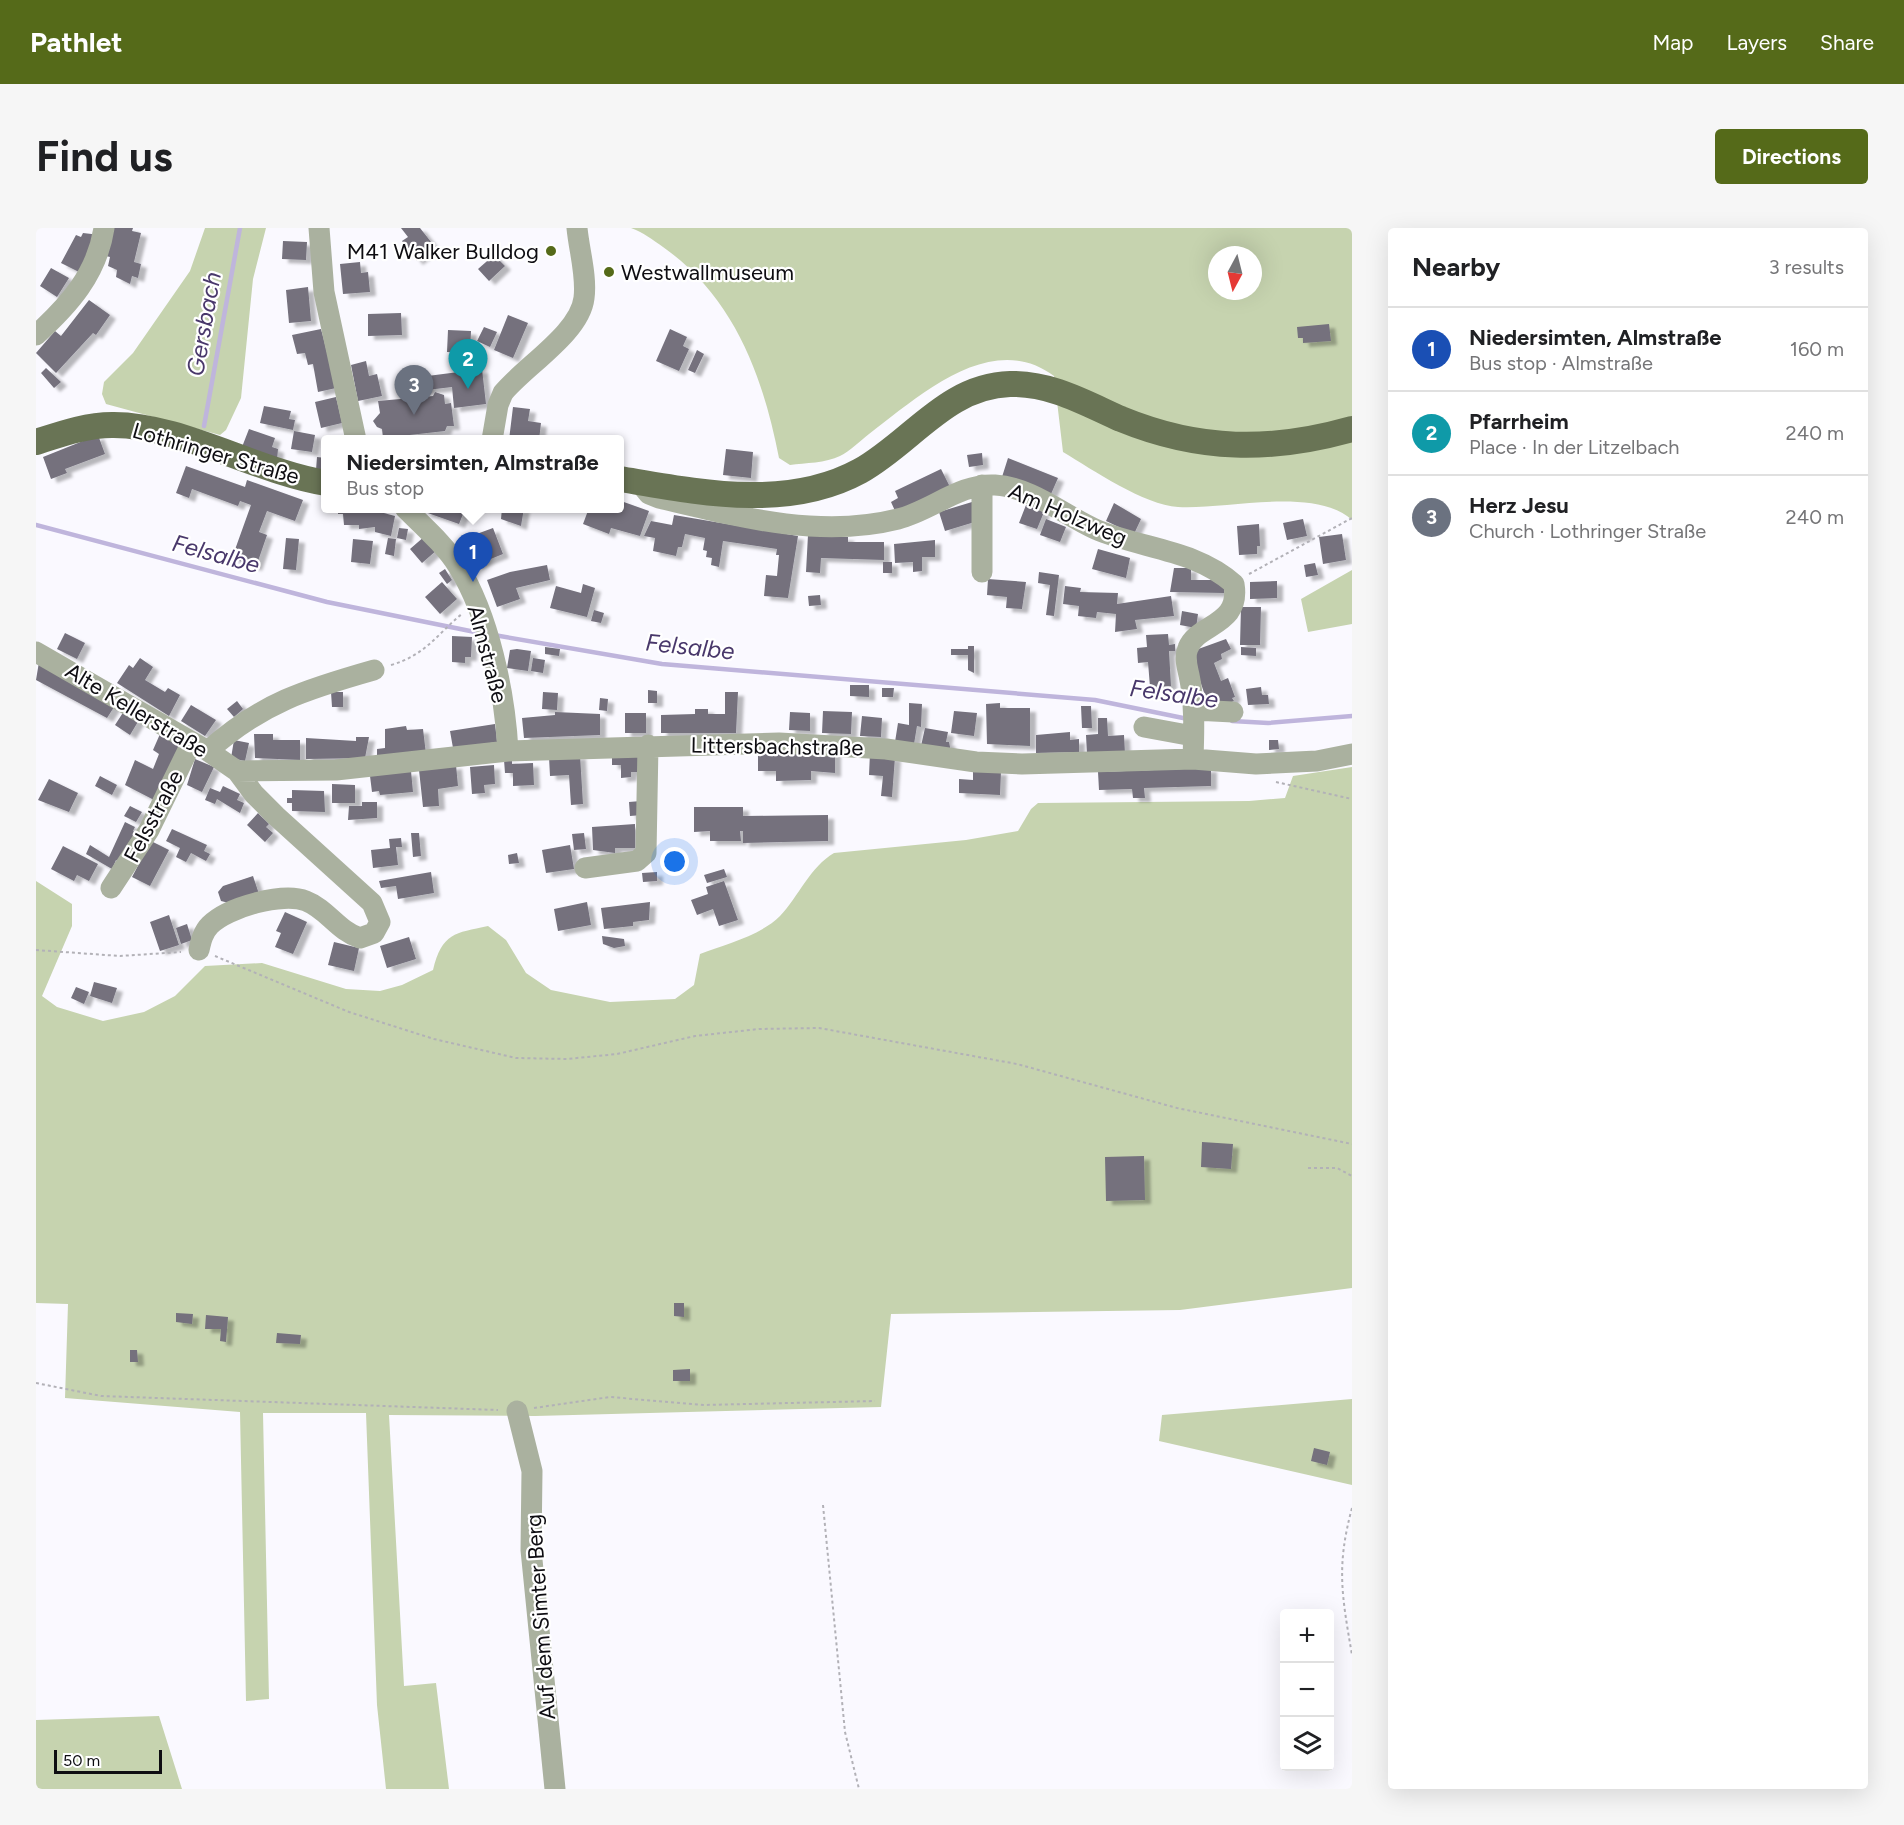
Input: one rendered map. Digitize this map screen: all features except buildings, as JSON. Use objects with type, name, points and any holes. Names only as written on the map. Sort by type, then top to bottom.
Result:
[{"type":"main road","points":[[630,481],[770,496],[814,489],[861,470],[964,394],[987,386],[1010,384],[1035,385],[1054,390],[1157,433],[1194,442],[1262,446],[1352,429]]},
{"type":"main road","name":"Lothringer Straße","points":[[36,442],[90,427],[128,425],[168,434],[279,472],[321,482]]},
{"type":"street","points":[[36,335],[84,283],[99,252],[104,228]]},
{"type":"street","points":[[319,228],[324,292],[355,435]]},
{"type":"street","points":[[493,435],[498,405],[504,393],[567,330],[582,308],[585,291],[577,228]]},
{"type":"street","name":"Am Holzweg","points":[[630,481],[659,498],[715,512],[763,520],[831,526],[855,526],[899,519],[963,490],[982,485],[1008,486],[1095,529],[1190,558],[1214,568],[1234,584]]},
{"type":"street","points":[[982,485],[982,572]]},
{"type":"street","name":"Almstraße","points":[[409,513],[458,567],[486,635],[502,697],[508,751]]},
{"type":"street","points":[[1193,759],[1194,722],[1187,650],[1193,641],[1229,610],[1234,597],[1234,584]]},
{"type":"street","name":"Alte Kellerstraße","points":[[36,651],[237,771],[254,794],[276,816],[372,903],[380,922],[374,933],[360,938],[345,931],[316,906],[305,900],[280,899],[259,903],[223,916],[205,931],[199,950]]},
{"type":"street","points":[[200,747],[238,727],[281,699],[374,670]]},
{"type":"street","points":[[1144,727],[1194,722],[1233,712]]},
{"type":"street","name":"Littersbachstraße","points":[[237,771],[336,770],[508,751],[648,746],[826,744],[886,749],[976,762],[1022,764],[1193,759],[1256,764],[1317,762],[1352,754]]},
{"type":"street","points":[[585,868],[636,861],[646,854],[648,746]]},
{"type":"street","name":"Felsstraße","points":[[111,888],[200,747]]},
{"type":"street","name":"Auf dem Simter Berg","points":[[517,1411],[532,1471],[531,1550],[555,1789]]},
{"type":"path","points":[[1234,584],[1352,518]]},
{"type":"path","points":[[374,670],[413,658],[446,630],[449,624]]},
{"type":"path","points":[[1256,764],[1267,780],[1352,799]]},
{"type":"path","points":[[36,950],[120,957],[199,950],[349,1012],[434,1039],[516,1058],[567,1059],[617,1053],[695,1036],[759,1029],[819,1028],[1017,1064],[1177,1108],[1352,1144]]},
{"type":"path","points":[[1308,1168],[1337,1168],[1352,1176]]},
{"type":"path","points":[[36,1383],[101,1396],[517,1411],[610,1397],[704,1405],[875,1401]]},
{"type":"path","points":[[824,1505],[845,1732],[859,1789]]},
{"type":"path","points":[[1352,1508],[1343,1542],[1340,1588],[1352,1655]]},
{"type":"green space","points":[[205,228],[266,228],[253,279],[241,398],[226,430],[220,435],[106,404],[102,394],[104,382],[133,353],[190,271]]},
{"type":"green space","points":[[631,228],[1352,228],[1352,520],[1336,510],[1316,504],[1268,502],[1178,507],[1150,500],[1104,477],[1063,452],[1054,376],[1030,363],[1005,360],[981,364],[932,387],[840,456],[790,465],[779,458],[764,397],[754,368],[727,314],[688,267],[648,236]]},
{"type":"green space","points":[[1352,570],[1352,624],[1308,632],[1301,599]]},
{"type":"green space","points":[[1352,767],[1352,1288],[1180,1310],[891,1314],[881,1407],[535,1416],[389,1415],[404,1686],[436,1683],[449,1789],[386,1789],[377,1705],[366,1413],[263,1413],[269,1699],[246,1701],[240,1412],[65,1398],[68,1304],[36,1303],[36,881],[72,904],[72,926],[42,996],[57,1007],[103,1021],[144,1012],[175,996],[205,966],[262,963],[346,989],[380,991],[402,985],[433,970],[441,948],[458,933],[488,926],[506,940],[526,973],[551,990],[610,1002],[675,999],[694,985],[700,954],[752,934],[772,923],[787,908],[818,866],[834,853],[966,840],[1018,831],[1031,809],[1038,803],[1249,801],[1285,798],[1293,776]]},
{"type":"green space","points":[[1352,1399],[1352,1485],[1159,1441],[1162,1415]]},
{"type":"green space","points":[[159,1716],[182,1789],[36,1789],[36,1720]]},
{"type":"waterway","name":"Gersbach","points":[[204,426],[240,228]]},
{"type":"waterway","name":"Felsalbe","points":[[36,525],[327,602],[480,633]]},
{"type":"waterway","name":"Felsalbe","points":[[494,635],[662,664],[1095,700],[1188,719]]},
{"type":"waterway","name":"Felsalbe","points":[[1232,721],[1268,723],[1352,716]]},
{"type":"place","name":"M41 Walker Bulldog","points":[[551,251]]},
{"type":"place","name":"Westwallmuseum","points":[[609,272]]},
{"type":"place","name":"Pfarrheim","points":[[468,389]]},
{"type":"place","name":"Herz Jesu","points":[[414,415]]},
{"type":"place","name":"Niedersimten, Almstraße","points":[[473,582]]}]
